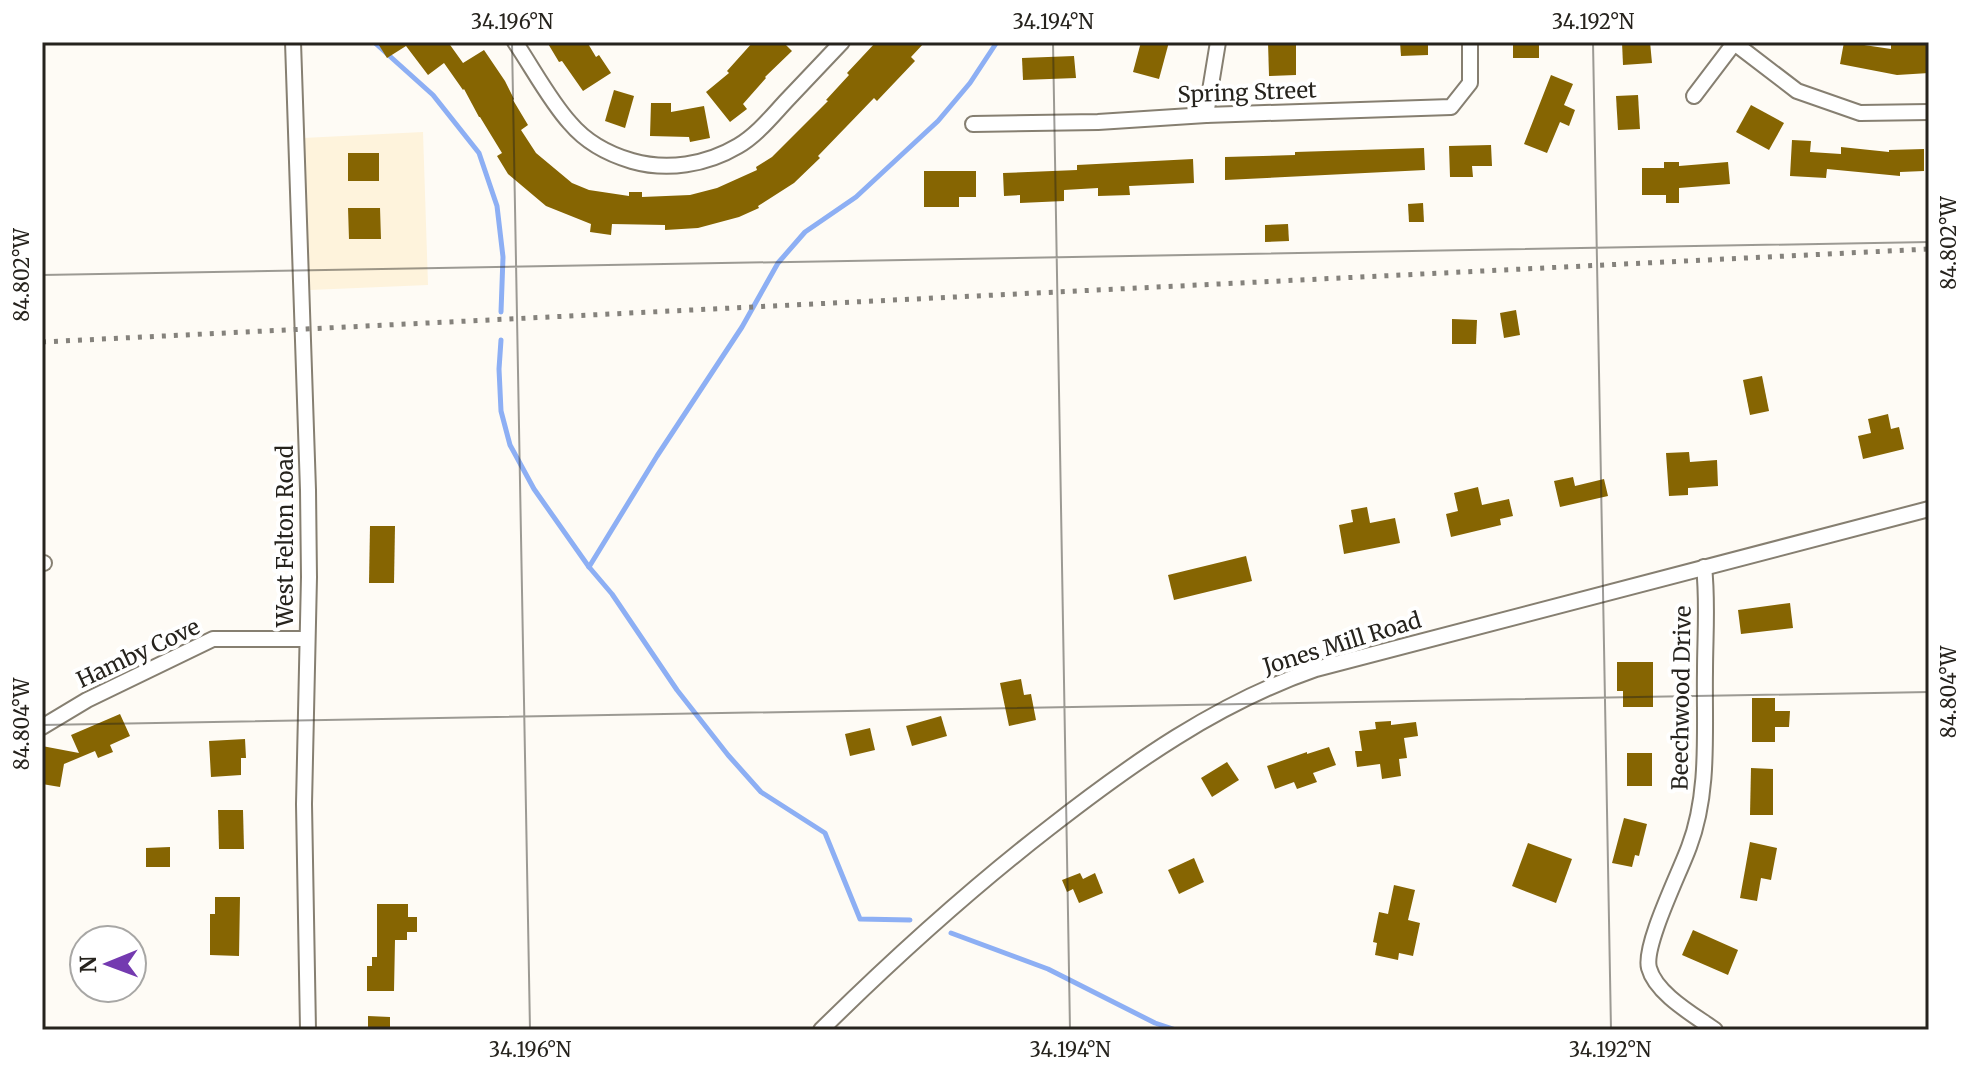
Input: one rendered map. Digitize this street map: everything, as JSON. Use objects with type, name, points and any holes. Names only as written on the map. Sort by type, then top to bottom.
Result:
[{"type":"street","name":"West Felton Road","points":[[293,42],[308,475],[304,804],[308,1030]]},
{"type":"street","points":[[515,42],[570,124],[588,141],[612,155],[654,166],[677,166],[711,159],[740,145],[767,122],[842,42]]},
{"type":"street","points":[[1206,115],[1218,42]]},
{"type":"street","name":"Spring Street","points":[[973,124],[1098,122],[1206,115],[1451,107],[1470,83],[1470,42]]},
{"type":"street","points":[[1694,96],[1734,43],[1797,91],[1860,113],[1929,112]]},
{"type":"street","name":"Jones Mill Road","points":[[821,1030],[920,937],[1084,801],[1225,708],[1261,690],[1316,669],[1929,509]]},
{"type":"street","name":"Beechwood Drive","points":[[1704,567],[1704,769],[1700,806],[1691,842],[1656,930],[1649,968],[1657,986],[1715,1030]]},
{"type":"street","name":"Hamby Cove","points":[[42,727],[87,700],[213,639],[307,639]]},
{"type":"shaded area","points":[[423,132],[428,285],[310,290],[303,138]]},
{"type":"building","points":[[377,42],[448,42],[463,63],[484,50],[505,81],[528,125],[521,130],[536,153],[572,183],[589,190],[629,196],[629,192],[642,192],[642,197],[690,195],[717,188],[757,170],[756,167],[772,157],[828,101],[849,75],[847,73],[876,42],[925,42],[911,57],[915,61],[877,101],[874,98],[818,156],[820,158],[794,183],[759,208],[698,228],[665,230],[665,225],[612,224],[611,235],[590,232],[591,224],[546,206],[508,174],[497,156],[502,153],[464,89],[444,63],[428,75],[406,46],[387,58]]},
{"type":"building","points":[[547,42],[587,42],[611,73],[583,91]]},
{"type":"building","points":[[753,42],[783,42],[792,51],[743,104],[747,109],[730,122],[706,92],[729,73],[727,71]]},
{"type":"building","points":[[1141,42],[1169,42],[1159,79],[1133,72]]},
{"type":"building","points":[[1268,42],[1296,42],[1296,75],[1269,76]]},
{"type":"building","points":[[1400,42],[1428,42],[1428,55],[1401,56]]},
{"type":"building","points":[[1513,42],[1539,42],[1539,58],[1513,58]]},
{"type":"building","points":[[1622,42],[1650,42],[1652,63],[1623,65]]},
{"type":"building","points":[[1844,42],[1891,49],[1891,44],[1928,42],[1929,73],[1897,75],[1840,64]]},
{"type":"building","points":[[1074,56],[1076,78],[1023,80],[1022,58]]},
{"type":"building","points":[[1551,75],[1573,84],[1564,105],[1575,110],[1569,126],[1560,122],[1547,153],[1524,144]]},
{"type":"building","points":[[614,90],[634,96],[625,128],[605,121]]},
{"type":"building","points":[[1638,95],[1640,129],[1618,130],[1616,96]]},
{"type":"building","points":[[651,103],[671,103],[671,112],[704,106],[710,138],[690,142],[689,137],[650,136]]},
{"type":"building","points":[[1751,105],[1784,123],[1769,150],[1736,132]]},
{"type":"building","points":[[1792,140],[1811,141],[1810,152],[1841,154],[1841,147],[1889,152],[1924,149],[1924,171],[1900,172],[1900,176],[1827,169],[1826,178],[1790,176]]},
{"type":"building","points":[[1491,145],[1492,166],[1472,166],[1473,177],[1450,177],[1449,146]]},
{"type":"building","points":[[1424,148],[1425,170],[1225,180],[1225,157]]},
{"type":"building","points":[[348,153],[379,153],[379,181],[348,181]]},
{"type":"building","points":[[1193,159],[1194,183],[1129,186],[1130,195],[1098,196],[1098,188],[1064,190],[1064,201],[1020,203],[1020,195],[1004,196],[1003,173],[1077,170],[1077,165]]},
{"type":"building","points":[[1664,162],[1679,162],[1679,166],[1728,162],[1730,184],[1679,188],[1679,203],[1666,203],[1666,195],[1642,195],[1642,168],[1664,168]]},
{"type":"building","points":[[924,171],[976,171],[976,197],[959,197],[959,207],[924,207]]},
{"type":"building","points":[[1423,203],[1424,222],[1409,222],[1408,204]]},
{"type":"building","points":[[348,208],[380,208],[381,239],[349,239]]},
{"type":"building","points":[[1288,224],[1289,241],[1265,242],[1265,225]]},
{"type":"building","points":[[1516,310],[1520,335],[1504,338],[1500,313]]},
{"type":"building","points":[[1452,319],[1477,320],[1476,344],[1452,344]]},
{"type":"building","points":[[1762,376],[1769,411],[1750,415],[1743,380]]},
{"type":"building","points":[[1888,414],[1891,429],[1899,427],[1904,449],[1863,459],[1858,436],[1871,433],[1868,419]]},
{"type":"building","points":[[1689,452],[1690,462],[1717,460],[1718,486],[1688,488],[1688,495],[1669,496],[1666,453]]},
{"type":"building","points":[[1573,477],[1575,486],[1604,479],[1608,496],[1560,507],[1554,481]]},
{"type":"building","points":[[1478,487],[1482,505],[1509,499],[1513,516],[1500,519],[1501,525],[1451,537],[1446,514],[1458,511],[1454,493]]},
{"type":"building","points":[[1367,507],[1370,523],[1395,518],[1400,543],[1344,554],[1339,525],[1353,522],[1351,510]]},
{"type":"building","points":[[370,526],[395,526],[394,583],[369,583]]},
{"type":"building","points":[[1246,556],[1252,581],[1174,600],[1168,575]]},
{"type":"building","points":[[1790,603],[1793,628],[1741,634],[1738,610]]},
{"type":"building","points":[[1617,662],[1653,662],[1653,707],[1623,707],[1623,691],[1617,691]]},
{"type":"building","points":[[1021,679],[1024,695],[1031,694],[1036,720],[1009,726],[1000,683]]},
{"type":"building","points":[[1752,698],[1775,698],[1775,711],[1790,711],[1789,727],[1775,727],[1775,742],[1752,742]]},
{"type":"building","points":[[120,714],[130,736],[110,745],[113,752],[98,758],[95,751],[64,764],[60,787],[42,784],[42,746],[79,753],[71,735]]},
{"type":"building","points":[[941,716],[947,736],[912,746],[906,726]]},
{"type":"building","points":[[1391,721],[1391,725],[1416,722],[1418,736],[1404,738],[1407,758],[1399,759],[1401,776],[1382,779],[1380,764],[1357,767],[1355,751],[1362,751],[1359,731],[1376,729],[1375,722]]},
{"type":"building","points":[[870,728],[875,750],[850,756],[845,734]]},
{"type":"building","points":[[245,739],[246,758],[241,758],[241,775],[211,777],[209,741]]},
{"type":"building","points":[[1329,747],[1336,765],[1313,773],[1317,782],[1297,789],[1294,782],[1275,789],[1267,766]]},
{"type":"building","points":[[1627,753],[1652,753],[1652,786],[1627,786]]},
{"type":"building","points":[[1227,762],[1239,780],[1212,797],[1201,778]]},
{"type":"building","points":[[1751,768],[1773,769],[1773,815],[1750,815]]},
{"type":"building","points":[[218,810],[243,810],[244,849],[219,849]]},
{"type":"building","points":[[1624,818],[1647,824],[1639,856],[1635,855],[1632,867],[1612,863]]},
{"type":"building","points":[[1750,842],[1777,848],[1771,880],[1761,878],[1757,901],[1740,898]]},
{"type":"building","points":[[1528,843],[1572,859],[1556,903],[1512,886]]},
{"type":"building","points":[[170,847],[170,867],[146,867],[146,848]]},
{"type":"building","points":[[1194,858],[1204,882],[1179,894],[1168,870]]},
{"type":"building","points":[[1080,873],[1083,879],[1095,873],[1103,893],[1079,903],[1073,889],[1067,892],[1062,880]]},
{"type":"building","points":[[1394,885],[1415,890],[1408,920],[1420,923],[1413,956],[1399,953],[1398,960],[1375,955],[1377,943],[1373,942],[1379,912],[1388,914]]},
{"type":"building","points":[[215,897],[240,897],[239,956],[210,955],[210,914],[215,914]]},
{"type":"building","points":[[377,904],[408,904],[408,917],[417,917],[417,932],[407,932],[407,940],[395,940],[394,991],[367,991],[367,966],[372,966],[372,957],[377,957]]},
{"type":"building","points":[[1693,930],[1738,950],[1728,975],[1682,955]]},
{"type":"building","points":[[368,1016],[390,1017],[390,1030],[368,1030]]},
{"type":"waterway","points":[[374,42],[433,95],[479,153],[497,206],[503,257],[501,312]]},
{"type":"waterway","points":[[589,567],[742,327],[778,263],[805,232],[856,197],[938,121],[970,83],[997,42]]},
{"type":"waterway","points":[[501,340],[501,411],[510,445],[534,489],[589,567],[612,594],[677,690],[728,755],[761,792],[825,833],[860,919],[910,920]]},
{"type":"waterway","points":[[951,933],[1048,969],[1155,1023],[1176,1030]]},
{"type":"railway","points":[[42,342],[1929,249]]}]
